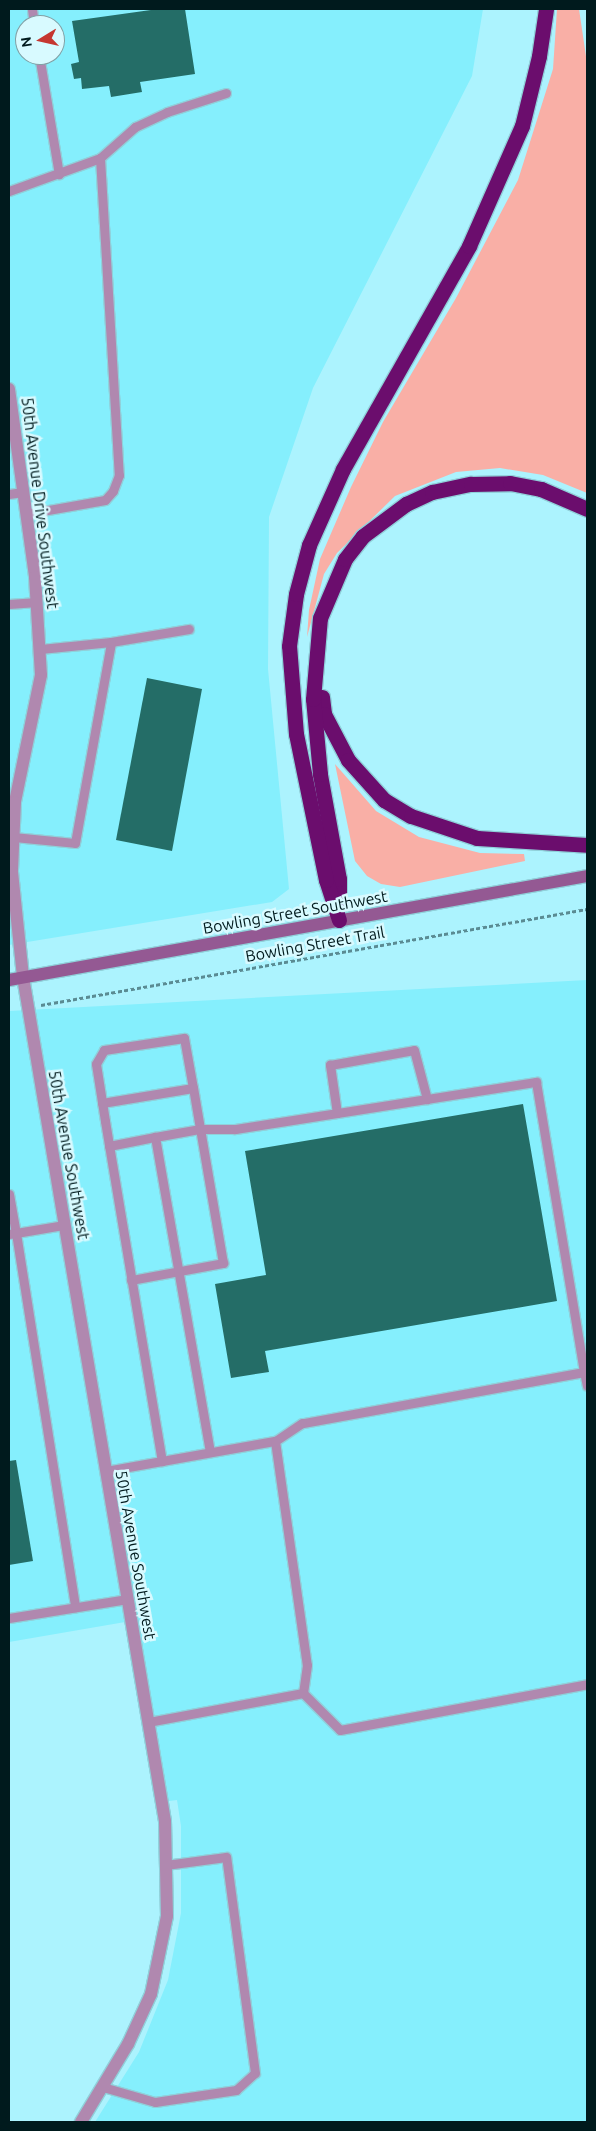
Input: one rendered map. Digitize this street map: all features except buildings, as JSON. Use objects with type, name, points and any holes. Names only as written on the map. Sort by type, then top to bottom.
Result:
[{"type":"highway","points":[[339,920],[326,880],[296,734],[289,646],[296,594],[309,544],[343,469],[469,246],[522,126],[539,56],[546,9]]},
{"type":"highway","points":[[339,920],[339,879],[320,774],[313,699],[320,618],[345,559],[363,536],[406,504],[432,492],[471,484],[510,483],[540,489],[587,510]]},
{"type":"highway","points":[[316,648],[324,714],[348,760],[384,800],[410,816],[477,838],[587,845]]},
{"type":"main road","name":"Bowling Street Southwest","points":[[9,980],[587,876]]},
{"type":"street","name":"50th Avenue Drive Southwest","points":[[9,390],[37,602],[41,675],[15,802],[12,872],[22,977]]},
{"type":"street","name":"50th Avenue Southwest","points":[[22,977],[165,1821],[167,1916],[151,1994],[128,2044],[81,2122]]},
{"type":"lane","points":[[41,65],[59,174]]},
{"type":"lane","points":[[9,191],[100,158],[135,127],[167,112],[226,93]]},
{"type":"lane","points":[[26,514],[105,500],[113,491],[119,475],[100,158]]},
{"type":"lane","points":[[9,494],[23,492]]},
{"type":"lane","points":[[9,604],[37,602]]},
{"type":"lane","points":[[40,649],[112,642],[189,629]]},
{"type":"lane","points":[[13,837],[75,842],[112,642]]},
{"type":"lane","points":[[131,1280],[223,1263],[184,1038],[104,1050],[96,1064],[131,1280],[162,1461]]},
{"type":"lane","points":[[337,1113],[330,1065],[414,1050],[427,1098]]},
{"type":"lane","points":[[109,1146],[200,1129],[235,1129],[536,1082],[587,1386]]},
{"type":"lane","points":[[102,1103],[193,1088]]},
{"type":"lane","points":[[155,1137],[210,1452]]},
{"type":"lane","points":[[9,1194],[12,1233],[75,1607]]},
{"type":"lane","points":[[12,1233],[64,1225]]},
{"type":"lane","points":[[106,1471],[275,1441],[302,1423],[584,1372]]},
{"type":"lane","points":[[275,1441],[306,1665],[303,1692]]},
{"type":"lane","points":[[9,1618],[127,1598]]},
{"type":"lane","points":[[303,1692],[340,1730],[587,1684]]},
{"type":"lane","points":[[148,1722],[303,1692]]},
{"type":"lane","points":[[103,2087],[155,2102],[236,2090],[255,2073],[226,1857],[166,1865]]},
{"type":"path","name":"Bowling Street Trail","points":[[48,1004],[587,909]]},
{"type":"shaded area","points":[[9,9],[483,9],[472,76],[313,388],[269,517],[268,669],[289,889],[272,902],[9,945]]},
{"type":"shaded area","points":[[557,9],[579,9],[587,63],[587,493],[543,475],[500,468],[456,472],[395,496],[337,553],[324,574],[307,637],[309,610],[320,559],[351,487],[383,422],[456,298],[518,180],[553,69]]},
{"type":"shaded area","points":[[335,764],[376,811],[419,837],[480,853],[524,854],[525,861],[400,887],[381,884],[367,876],[355,861]]},
{"type":"shaded area","points":[[587,980],[587,2122],[95,2122],[139,2052],[168,1980],[181,1913],[181,1826],[177,1800],[161,1802],[131,1621],[9,1642],[9,1011]]}]
